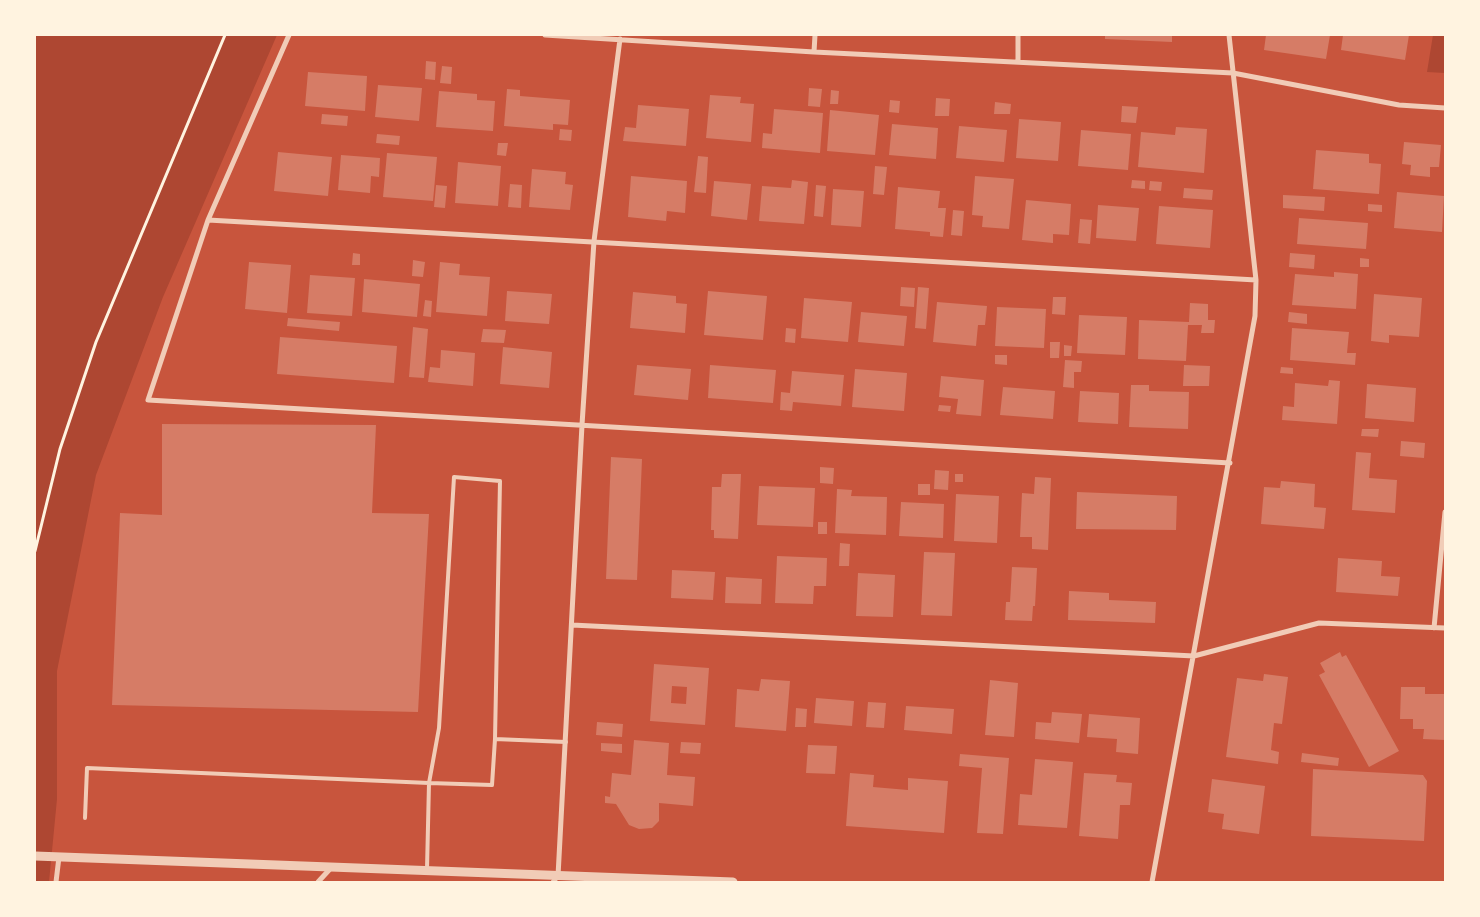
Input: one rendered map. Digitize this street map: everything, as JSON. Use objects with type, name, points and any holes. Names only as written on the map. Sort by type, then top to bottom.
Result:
[{"type":"street","points":[[289,35],[208,220],[148,400],[1230,463]]},
{"type":"street","points":[[545,35],[814,52],[1233,73],[1399,105],[1445,108]]},
{"type":"street","points":[[814,52],[815,35]]},
{"type":"street","points":[[1018,35],[1018,62]]},
{"type":"street","points":[[1152,882],[1230,463],[1254,316],[1256,280],[1229,35]]},
{"type":"street","points":[[556,879],[566,742],[582,425],[594,241],[620,39]]},
{"type":"street","points":[[208,220],[1256,280]]},
{"type":"street","points":[[1434,628],[1445,512]]},
{"type":"street","points":[[572,624],[1194,656],[1319,623],[1445,628]]},
{"type":"street","points":[[35,856],[427,871],[556,879],[733,882]]},
{"type":"street","points":[[56,882],[59,857]]},
{"type":"street","points":[[318,882],[330,868]]},
{"type":"lane","points":[[85,818],[86,768],[430,783],[492,784],[495,739],[500,481],[454,478],[439,728],[430,783],[427,871]]},
{"type":"lane","points":[[495,739],[566,742]]},
{"type":"path","points":[[35,551],[60,449],[96,342],[225,35]]},
{"type":"shaded area","points":[[35,35],[277,35],[163,297],[96,475],[57,671],[57,799],[49,882],[35,882]]},
{"type":"shaded area","points":[[1433,35],[1445,35],[1445,73],[1427,72]]},
{"type":"building","points":[[1105,35],[1172,35],[1172,42],[1105,39]]},
{"type":"building","points":[[1266,35],[1330,35],[1326,59],[1264,50]]},
{"type":"building","points":[[1343,35],[1409,35],[1405,60],[1341,50]]},
{"type":"building","points":[[426,61],[436,62],[435,80],[425,79]]},
{"type":"building","points":[[442,66],[452,67],[451,84],[440,83]]},
{"type":"building","points":[[308,72],[367,76],[365,111],[305,106]]},
{"type":"building","points":[[378,85],[422,88],[419,121],[375,117]]},
{"type":"building","points":[[809,88],[822,89],[820,107],[808,106]]},
{"type":"building","points":[[507,89],[520,90],[520,96],[570,100],[568,125],[553,124],[553,130],[504,126]]},
{"type":"building","points":[[831,90],[839,91],[838,104],[830,104]]},
{"type":"building","points":[[439,91],[477,94],[477,100],[495,101],[493,131],[436,127]]},
{"type":"building","points":[[710,95],[741,97],[740,103],[754,104],[751,142],[706,138]]},
{"type":"building","points":[[936,98],[950,99],[949,116],[935,116]]},
{"type":"building","points":[[890,100],[900,101],[899,113],[889,112]]},
{"type":"building","points":[[995,102],[1011,104],[1010,114],[994,114]]},
{"type":"building","points":[[638,105],[689,109],[686,146],[623,141],[625,127],[636,128]]},
{"type":"building","points":[[1122,106],[1138,107],[1136,123],[1121,122]]},
{"type":"building","points":[[774,109],[823,113],[820,153],[762,148],[763,133],[772,134]]},
{"type":"building","points":[[830,110],[879,115],[875,155],[827,151]]},
{"type":"building","points":[[322,114],[348,116],[347,126],[321,124]]},
{"type":"building","points":[[1019,119],[1061,122],[1058,161],[1016,158]]},
{"type":"building","points":[[892,124],[938,128],[936,159],[889,155]]},
{"type":"building","points":[[959,126],[1007,130],[1004,162],[956,158]]},
{"type":"building","points":[[1176,127],[1207,129],[1204,173],[1138,167],[1141,132],[1175,135]]},
{"type":"building","points":[[560,129],[572,130],[571,141],[559,140]]},
{"type":"building","points":[[1081,130],[1131,134],[1128,170],[1078,166]]},
{"type":"building","points":[[377,134],[400,136],[399,145],[376,143]]},
{"type":"building","points":[[1404,142],[1441,145],[1439,167],[1430,167],[1430,177],[1410,175],[1411,165],[1402,164]]},
{"type":"building","points":[[498,143],[508,143],[506,156],[497,155]]},
{"type":"building","points":[[1316,150],[1369,154],[1369,163],[1381,164],[1379,194],[1313,189]]},
{"type":"building","points":[[278,152],[332,157],[328,196],[274,191]]},
{"type":"building","points":[[387,153],[437,157],[433,201],[383,197]]},
{"type":"building","points":[[341,155],[380,158],[379,177],[371,176],[370,193],[338,190]]},
{"type":"building","points":[[698,156],[708,157],[706,193],[694,192]]},
{"type":"building","points":[[458,162],[501,166],[498,206],[455,203]]},
{"type":"building","points":[[875,166],[887,167],[884,195],[873,194]]},
{"type":"building","points":[[532,169],[566,172],[565,184],[573,185],[570,210],[529,207]]},
{"type":"building","points":[[631,176],[687,181],[685,213],[667,211],[666,221],[628,217]]},
{"type":"building","points":[[975,176],[1014,179],[1009,229],[982,227],[983,216],[972,215]]},
{"type":"building","points":[[792,180],[808,182],[804,224],[759,221],[762,186],[791,188]]},
{"type":"building","points":[[1132,180],[1145,181],[1145,189],[1131,188]]},
{"type":"building","points":[[714,181],[751,184],[747,220],[711,216]]},
{"type":"building","points":[[1150,181],[1162,182],[1161,191],[1149,190]]},
{"type":"building","points":[[510,184],[522,185],[521,208],[508,207]]},
{"type":"building","points":[[436,185],[447,186],[445,208],[434,207]]},
{"type":"building","points":[[816,185],[826,186],[823,217],[814,216]]},
{"type":"building","points":[[898,187],[940,191],[938,208],[946,208],[943,237],[930,236],[930,232],[895,229]]},
{"type":"building","points":[[1184,188],[1213,190],[1212,200],[1183,198]]},
{"type":"building","points":[[833,189],[864,191],[861,227],[831,225]]},
{"type":"building","points":[[1397,192],[1444,196],[1442,232],[1394,228]]},
{"type":"building","points":[[1283,195],[1325,197],[1324,211],[1283,208]]},
{"type":"building","points":[[1026,200],[1071,204],[1069,235],[1053,234],[1053,243],[1022,240]]},
{"type":"building","points":[[1368,204],[1382,205],[1382,212],[1368,211]]},
{"type":"building","points":[[1098,205],[1139,208],[1136,241],[1096,238]]},
{"type":"building","points":[[1159,206],[1213,210],[1210,248],[1156,244]]},
{"type":"building","points":[[953,210],[964,211],[962,236],[951,235]]},
{"type":"building","points":[[1299,218],[1368,223],[1366,249],[1297,244]]},
{"type":"building","points":[[1080,219],[1092,220],[1090,244],[1078,243]]},
{"type":"building","points":[[353,253],[360,254],[360,265],[352,265]]},
{"type":"building","points":[[1290,253],[1315,255],[1314,269],[1289,267]]},
{"type":"building","points":[[1360,258],[1369,259],[1369,267],[1360,267]]},
{"type":"building","points":[[413,260],[425,262],[423,277],[412,276]]},
{"type":"building","points":[[249,262],[291,265],[287,313],[245,309]]},
{"type":"building","points":[[440,262],[460,264],[459,275],[490,277],[487,316],[436,312]]},
{"type":"building","points":[[1334,272],[1358,274],[1356,309],[1292,305],[1295,274],[1334,277]]},
{"type":"building","points":[[310,275],[355,278],[352,316],[307,313]]},
{"type":"building","points":[[364,279],[420,284],[417,317],[362,312]]},
{"type":"building","points":[[901,287],[915,288],[914,307],[900,306]]},
{"type":"building","points":[[918,287],[929,288],[926,329],[915,328]]},
{"type":"building","points":[[507,291],[552,294],[549,324],[505,321]]},
{"type":"building","points":[[708,291],[767,296],[763,340],[704,335]]},
{"type":"building","points":[[633,292],[676,296],[676,303],[687,304],[685,333],[630,328]]},
{"type":"building","points":[[1374,294],[1422,298],[1419,337],[1389,335],[1389,343],[1371,341]]},
{"type":"building","points":[[1053,297],[1066,297],[1065,315],[1052,314]]},
{"type":"building","points":[[804,298],[852,302],[848,342],[801,338]]},
{"type":"building","points":[[425,300],[432,301],[431,317],[423,316]]},
{"type":"building","points":[[937,302],[987,306],[985,325],[978,325],[976,346],[933,342]]},
{"type":"building","points":[[1190,303],[1208,304],[1208,320],[1215,320],[1214,333],[1201,333],[1202,325],[1188,325],[1186,361],[1138,359],[1139,320],[1189,322]]},
{"type":"building","points":[[997,307],[1046,309],[1044,348],[995,346]]},
{"type":"building","points":[[861,312],[907,316],[904,346],[858,342]]},
{"type":"building","points":[[1289,312],[1307,314],[1307,324],[1288,322]]},
{"type":"building","points":[[1079,315],[1127,317],[1125,355],[1077,353]]},
{"type":"building","points":[[288,318],[340,322],[339,331],[287,326]]},
{"type":"building","points":[[413,327],[428,329],[424,378],[409,377]]},
{"type":"building","points":[[786,328],[796,329],[795,343],[785,342]]},
{"type":"building","points":[[1292,328],[1349,332],[1347,353],[1356,353],[1355,365],[1290,360]]},
{"type":"building","points":[[483,329],[506,330],[504,343],[481,342]]},
{"type":"building","points":[[280,337],[397,346],[394,383],[277,374]]},
{"type":"building","points":[[1050,342],[1060,342],[1059,358],[1050,358]]},
{"type":"building","points":[[1064,345],[1072,346],[1071,356],[1064,356]]},
{"type":"building","points":[[503,347],[552,352],[549,388],[500,384]]},
{"type":"building","points":[[441,350],[475,353],[473,386],[428,382],[430,367],[440,368]]},
{"type":"building","points":[[995,355],[1007,355],[1007,365],[995,364]]},
{"type":"building","points":[[1065,360],[1082,361],[1081,372],[1074,372],[1074,388],[1063,387]]},
{"type":"building","points":[[637,365],[691,369],[688,400],[634,395]]},
{"type":"building","points":[[710,365],[776,370],[773,403],[708,398]]},
{"type":"building","points":[[1184,365],[1210,366],[1209,386],[1183,386]]},
{"type":"building","points":[[1281,367],[1293,368],[1293,374],[1280,373]]},
{"type":"building","points":[[855,369],[907,373],[904,411],[852,407]]},
{"type":"building","points":[[792,371],[844,375],[841,406],[793,402],[792,411],[780,410],[781,392],[790,393]]},
{"type":"building","points":[[941,376],[984,380],[981,416],[956,414],[958,399],[939,397]]},
{"type":"building","points":[[1329,380],[1340,381],[1337,424],[1282,420],[1283,406],[1294,407],[1295,383],[1328,386]]},
{"type":"building","points":[[1367,384],[1416,388],[1414,422],[1365,418]]},
{"type":"building","points":[[1131,385],[1149,385],[1149,391],[1189,392],[1188,429],[1129,427]]},
{"type":"building","points":[[1003,387],[1055,391],[1053,419],[1000,415]]},
{"type":"building","points":[[1080,391],[1119,393],[1118,424],[1078,422]]},
{"type":"building","points":[[939,405],[951,406],[950,412],[938,411]]},
{"type":"building","points":[[162,424],[376,425],[372,513],[429,514],[418,712],[112,705],[120,513],[162,515]]},
{"type":"building","points":[[1362,429],[1379,429],[1378,437],[1361,436]]},
{"type":"building","points":[[1401,441],[1425,443],[1424,458],[1400,456]]},
{"type":"building","points":[[1356,452],[1371,453],[1369,478],[1397,480],[1395,513],[1352,510]]},
{"type":"building","points":[[611,457],[642,459],[637,580],[606,579]]},
{"type":"building","points":[[820,467],[834,468],[833,484],[820,483]]},
{"type":"building","points":[[935,470],[949,471],[948,490],[934,489]]},
{"type":"building","points":[[722,474],[741,474],[738,539],[714,538],[714,530],[711,530],[712,487],[721,487]]},
{"type":"building","points":[[955,474],[963,474],[963,482],[955,482]]},
{"type":"building","points":[[1035,477],[1051,478],[1048,550],[1032,549],[1032,537],[1020,537],[1022,493],[1034,494]]},
{"type":"building","points":[[1281,481],[1315,484],[1314,507],[1326,508],[1324,529],[1261,524],[1264,487],[1280,488]]},
{"type":"building","points":[[918,484],[930,484],[930,495],[918,495]]},
{"type":"building","points":[[759,486],[815,488],[813,527],[757,525]]},
{"type":"building","points":[[837,489],[852,490],[851,496],[887,497],[886,535],[835,533]]},
{"type":"building","points":[[1077,492],[1177,496],[1176,530],[1076,529]]},
{"type":"building","points":[[956,494],[999,496],[997,543],[954,541]]},
{"type":"building","points":[[901,502],[944,504],[943,538],[899,536]]},
{"type":"building","points":[[818,522],[827,522],[827,534],[818,534]]},
{"type":"building","points":[[840,543],[850,544],[849,566],[839,566]]},
{"type":"building","points":[[924,552],[955,553],[952,616],[921,615]]},
{"type":"building","points":[[777,556],[827,558],[826,586],[814,586],[813,604],[775,603]]},
{"type":"building","points":[[1338,558],[1382,561],[1381,576],[1400,577],[1398,596],[1336,592]]},
{"type":"building","points":[[1012,567],[1037,568],[1035,606],[1033,606],[1032,621],[1005,620],[1006,602],[1010,602]]},
{"type":"building","points":[[672,570],[715,572],[713,600],[671,598]]},
{"type":"building","points":[[858,573],[895,575],[893,617],[856,616]]},
{"type":"building","points":[[726,577],[762,579],[761,604],[725,603]]},
{"type":"building","points":[[1069,591],[1109,593],[1109,600],[1156,602],[1155,623],[1068,620]]},
{"type":"building","points":[[1340,652],[1342,657],[1346,655],[1399,751],[1369,767],[1319,675],[1325,672],[1320,663]]},
{"type":"building","points":[[654,664],[709,668],[705,725],[650,721]],"holes":[[[672,686],[687,687],[686,704],[671,703]]]},
{"type":"building","points":[[1264,674],[1288,677],[1282,724],[1274,723],[1271,750],[1279,752],[1278,764],[1226,757],[1237,678],[1263,681]]},
{"type":"building","points":[[761,679],[790,681],[786,731],[735,727],[737,689],[759,691]]},
{"type":"building","points":[[990,680],[1018,683],[1014,737],[985,735]]},
{"type":"building","points":[[1401,687],[1425,687],[1425,694],[1445,694],[1445,740],[1423,739],[1424,729],[1413,729],[1413,719],[1400,719]]},
{"type":"building","points":[[816,698],[854,701],[852,726],[814,723]]},
{"type":"building","points":[[868,702],[886,703],[884,728],[866,727]]},
{"type":"building","points":[[906,706],[954,709],[952,734],[904,730]]},
{"type":"building","points":[[796,708],[807,709],[806,727],[795,727]]},
{"type":"building","points":[[1052,712],[1082,714],[1079,743],[1035,739],[1036,722],[1051,723]]},
{"type":"building","points":[[1089,714],[1140,718],[1138,754],[1116,752],[1117,739],[1087,737]]},
{"type":"building","points":[[597,722],[623,724],[622,737],[596,735]]},
{"type":"building","points":[[634,740],[669,743],[667,775],[695,777],[693,806],[659,803],[659,821],[652,828],[639,829],[629,825],[616,804],[605,803],[605,796],[610,797],[612,773],[631,775]]},
{"type":"building","points":[[681,742],[701,743],[700,754],[680,753]]},
{"type":"building","points":[[601,743],[622,744],[622,753],[601,751]]},
{"type":"building","points":[[808,745],[837,746],[835,774],[806,773]]},
{"type":"building","points":[[1302,753],[1339,758],[1338,766],[1301,762]]},
{"type":"building","points":[[960,754],[1009,758],[1003,834],[977,833],[982,768],[959,766]]},
{"type":"building","points":[[1035,759],[1073,762],[1067,828],[1018,825],[1020,794],[1032,795]]},
{"type":"building","points":[[1313,769],[1423,775],[1427,781],[1424,841],[1311,836]]},
{"type":"building","points":[[850,773],[874,775],[873,787],[908,790],[908,778],[948,781],[944,833],[846,826]]},
{"type":"building","points":[[1084,773],[1117,775],[1116,782],[1132,783],[1130,805],[1120,805],[1118,839],[1079,836]]},
{"type":"building","points":[[1212,779],[1265,786],[1259,834],[1222,829],[1224,814],[1208,812]]}]
